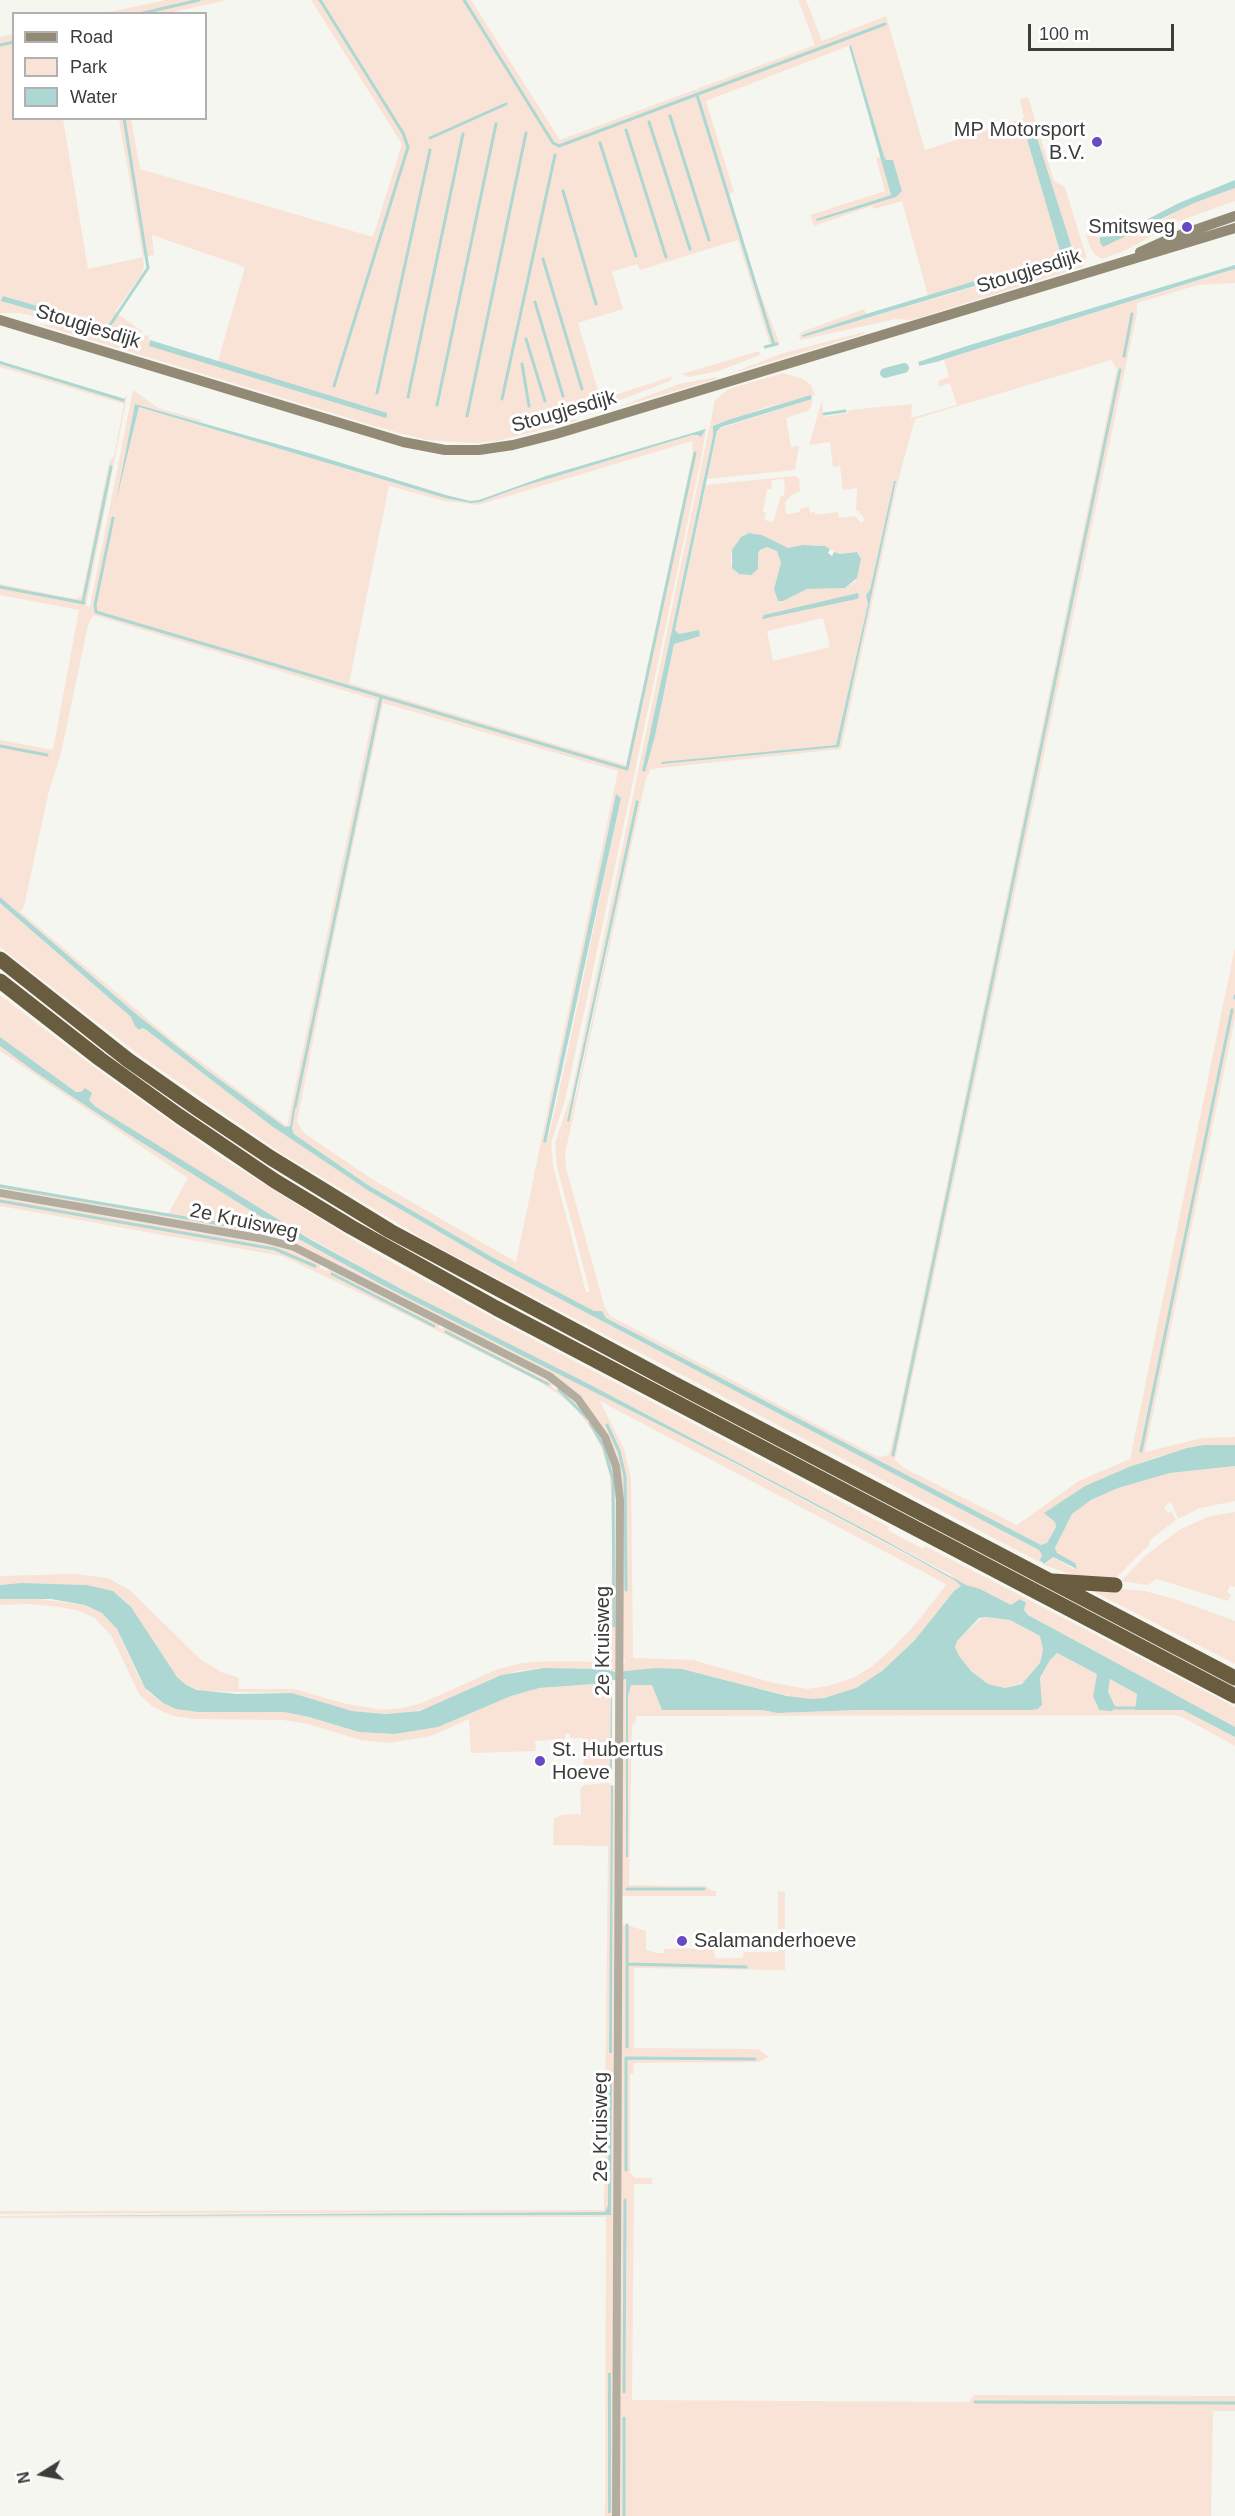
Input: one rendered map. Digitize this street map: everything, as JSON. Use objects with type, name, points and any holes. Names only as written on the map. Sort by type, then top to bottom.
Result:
[{"type":"highway","points":[[0,959],[95,1035],[190,1103],[271,1158],[436,1258],[1235,1678]]},
{"type":"highway","points":[[0,981],[100,1059],[188,1123],[275,1181],[360,1232],[496,1308],[1235,1696]]},
{"type":"highway","points":[[1048,1581],[1115,1586]]},
{"type":"street","name":"Stougjesdijk","points":[[0,320],[403,442],[444,450],[479,450],[513,445],[556,434],[1094,271],[1133,257],[1169,239],[1235,216]]},
{"type":"street","name":"Stougjesdijk","points":[[1133,257],[1160,252],[1235,228]]},
{"type":"street","name":"2e Kruisweg","points":[[0,1193],[284,1244],[322,1260],[560,1383],[578,1399],[598,1425],[611,1451],[618,1475],[620,1510],[616,2516]]},
{"type":"green space","points":[[166,0],[227,0],[173,12],[110,12]]},
{"type":"green space","points":[[311,0],[471,0],[560,140],[815,45],[798,0],[806,0],[822,41],[886,16],[925,150],[1024,118],[1020,100],[1028,97],[1054,181],[1065,187],[1086,256],[1082,267],[912,320],[896,319],[800,340],[799,335],[802,332],[864,309],[866,314],[803,335],[803,337],[1059,262],[1072,248],[1033,125],[1024,129],[1061,255],[928,296],[902,201],[874,209],[872,206],[814,226],[810,215],[885,191],[876,158],[881,156],[891,195],[816,219],[896,197],[902,191],[893,160],[886,160],[884,156],[851,45],[706,101],[734,192],[729,194],[758,288],[780,344],[770,345],[738,240],[640,270],[637,264],[612,272],[623,309],[578,323],[600,397],[618,394],[673,376],[670,381],[602,407],[519,427],[520,430],[577,419],[577,421],[497,441],[475,443],[427,440],[38,324],[61,326],[121,339],[149,335],[149,345],[387,413],[218,361],[245,267],[152,235],[154,255],[143,257],[119,120],[131,120],[140,169],[373,237],[402,144]]},
{"type":"green space","points":[[12,34],[12,120],[63,120],[88,269],[143,257],[142,274],[115,312],[143,332],[117,334],[19,313],[0,313],[0,37]],"holes":[[[3,296],[86,320],[85,324],[2,301]]]},
{"type":"green space","points":[[1235,188],[1235,201],[1179,221],[1128,249],[1102,259],[1094,254],[1090,247],[1086,235],[1100,237],[1100,242],[1131,235],[1194,203]]},
{"type":"green space","points":[[1235,269],[1235,283],[1198,285],[1137,303],[1137,313],[895,1460],[904,1468],[1017,1525],[1079,1481],[1130,1459],[1235,947],[1235,1018],[1145,1452],[1202,1438],[1235,1437],[1235,1445],[1204,1445],[1156,1457],[1085,1486],[1045,1513],[1055,1522],[1056,1527],[1046,1545],[1041,1545],[606,1318],[602,1311],[594,1311],[492,1257],[368,1185],[294,1134],[292,1129],[296,1105],[289,1126],[285,1127],[208,1071],[135,1013],[0,897],[0,740],[53,750],[79,610],[0,595],[0,584],[76,599],[82,595],[109,462],[114,456],[124,404],[0,367],[0,364],[124,401],[127,396],[86,606],[90,607],[133,390],[158,408],[201,420],[201,422],[135,404],[115,506],[139,407],[445,498],[471,503],[692,435],[701,437],[706,422],[706,430],[701,459],[586,1003],[565,1100],[551,1143],[553,1166],[586,1292],[590,1292],[557,1167],[555,1143],[571,1095],[715,400],[729,389],[783,373],[803,379],[811,385],[815,395],[767,407],[713,426],[713,436],[642,771],[644,772],[655,736],[674,644],[699,630],[679,634],[675,630],[706,485],[794,476],[799,478],[800,491],[785,502],[786,514],[800,512],[800,509],[809,506],[810,513],[815,512],[815,515],[838,512],[839,518],[855,516],[861,523],[865,520],[858,510],[856,511],[857,488],[843,490],[840,466],[833,467],[830,442],[809,445],[822,400],[823,417],[848,413],[849,410],[912,404],[911,418],[957,405],[950,383],[939,387],[938,381],[949,377],[944,360]],"holes":[[[1111,360],[1117,369],[897,1422],[889,1455],[878,1457],[610,1316],[604,1305],[566,1168],[565,1154],[646,778],[651,769],[841,749],[898,481],[915,419]],[[692,441],[693,453],[626,765],[349,683],[389,486],[445,501],[478,505]],[[783,479],[784,496],[781,496],[773,522],[764,520],[766,513],[763,512],[767,489],[771,489],[772,480]],[[894,481],[896,482],[839,747],[660,764],[836,745],[868,604],[866,595],[870,590]],[[752,533],[762,535],[788,548],[815,545],[827,547],[839,554],[857,552],[861,559],[856,581],[845,588],[807,589],[789,598],[774,591],[781,563],[777,551],[767,547],[762,549],[758,554],[758,566],[749,575],[737,573],[731,565],[731,553],[743,535]],[[93,615],[376,700],[287,1126],[177,1044],[21,912],[49,791],[61,753],[88,625]],[[823,618],[830,647],[773,661],[767,631]],[[383,703],[618,771],[516,1262],[375,1181],[304,1133],[297,1122]],[[616,795],[621,798],[546,1143],[543,1142]],[[636,800],[639,801],[576,1095],[567,1121]]]},
{"type":"green space","points":[[864,332],[864,334],[730,374],[780,354]]},
{"type":"green space","points":[[759,351],[760,355],[719,371],[688,377],[682,374]]},
{"type":"green space","points":[[716,377],[717,379],[616,408],[679,384]]},
{"type":"green space","points":[[812,399],[812,405],[808,411],[786,418],[791,447],[799,446],[795,470],[707,479],[718,429]]},
{"type":"green space","points":[[0,903],[131,1017],[139,1030],[145,1029],[273,1127],[369,1191],[503,1269],[1039,1550],[1042,1553],[1041,1563],[432,1244],[278,1151],[142,1057],[0,947]]},
{"type":"green space","points":[[0,995],[94,1067],[219,1156],[368,1249],[506,1325],[889,1527],[888,1530],[891,1532],[923,1549],[925,1546],[1235,1707],[1235,1727],[1030,1616],[1024,1610],[1026,1602],[1020,1599],[1011,1605],[967,1585],[954,1591],[914,1641],[882,1671],[856,1688],[834,1695],[817,1699],[801,1699],[682,1669],[656,1668],[621,1672],[625,1659],[621,1657],[621,1488],[601,1426],[574,1392],[291,1244],[0,1190],[0,1184],[168,1214],[188,1178],[0,1051],[0,1046],[125,1132],[307,1244],[384,1286],[618,1402],[951,1578],[953,1576],[583,1381],[405,1291],[265,1213],[96,1107],[89,1100],[91,1093],[76,1092],[0,1037]],"holes":[[[600,1401],[946,1584],[918,1621],[893,1648],[871,1667],[853,1678],[828,1686],[807,1689],[774,1683],[693,1660],[633,1658],[631,1479],[624,1449]]]},
{"type":"green space","points":[[0,1195],[250,1238],[288,1248],[320,1263],[320,1268],[327,1271],[331,1268],[440,1325],[438,1327],[442,1329],[446,1326],[554,1383],[552,1387],[556,1389],[559,1386],[575,1399],[599,1431],[610,1455],[616,1479],[617,1672],[605,1669],[544,1668],[518,1671],[495,1677],[427,1709],[395,1714],[352,1711],[292,1693],[203,1691],[186,1685],[177,1677],[126,1602],[113,1591],[87,1585],[21,1583],[0,1585],[0,1576],[73,1574],[108,1578],[131,1591],[200,1659],[221,1672],[239,1678],[238,1689],[294,1689],[347,1704],[382,1710],[422,1703],[498,1669],[522,1663],[611,1662],[612,1509],[610,1477],[601,1447],[592,1430],[577,1410],[561,1396],[538,1381],[282,1256],[0,1206]]},
{"type":"green space","points":[[1235,1466],[1235,1501],[1200,1508],[1178,1519],[1171,1502],[1164,1507],[1168,1513],[1171,1511],[1176,1520],[1151,1539],[1148,1546],[1114,1580],[1076,1576],[1044,1565],[1052,1557],[1074,1569],[1075,1563],[1057,1553],[1055,1548],[1072,1514],[1091,1500],[1118,1488],[1170,1473]]},
{"type":"green space","points":[[1235,1512],[1235,1587],[1230,1585],[1227,1592],[1231,1594],[1228,1601],[1157,1579],[1148,1585],[1121,1581],[1145,1556],[1179,1530],[1210,1516]]},
{"type":"green space","points":[[1091,1586],[1145,1591],[1178,1600],[1235,1621],[1235,1664],[1091,1590]]},
{"type":"green space","points":[[33,1598],[85,1605],[102,1613],[117,1629],[139,1678],[148,1692],[163,1703],[190,1711],[284,1712],[359,1732],[395,1734],[438,1727],[511,1696],[539,1688],[607,1683],[611,1694],[610,1771],[584,1774],[582,1738],[570,1738],[570,1734],[565,1734],[565,1739],[535,1741],[536,1751],[471,1753],[469,1719],[431,1736],[388,1743],[361,1740],[308,1724],[283,1720],[195,1719],[173,1716],[153,1707],[139,1694],[112,1637],[95,1618],[80,1611],[60,1607],[28,1604],[0,1605],[0,1599]]},
{"type":"green space","points":[[983,1617],[1010,1620],[1040,1636],[1043,1650],[1040,1663],[1025,1682],[1005,1688],[988,1684],[960,1659],[894,1685],[957,1640]]},
{"type":"green space","points":[[1057,1653],[1097,1674],[1093,1696],[1098,1709],[1102,1710],[1115,1704],[1108,1694],[1110,1679],[1137,1694],[1135,1710],[1183,1710],[1235,1737],[1235,1746],[1175,1715],[636,1716],[635,1724],[632,1725],[629,1885],[706,1886],[716,1891],[716,1896],[622,1896],[622,1679],[626,1679],[626,1857],[628,1857],[628,1696],[631,1685],[652,1685],[662,1710],[763,1710],[777,1713],[858,1710],[1032,1710],[1042,1705],[1040,1679],[1050,1660]]},
{"type":"green space","points":[[608,1783],[611,1785],[610,2053],[612,2053],[613,1785],[616,1786],[614,2516],[605,2516],[606,2217],[0,2218],[0,2216],[611,2215],[612,2071],[610,2071],[608,2205],[605,2212],[0,2214],[0,2211],[604,2210],[608,1846],[553,1845],[554,1818],[581,1814],[580,1789],[584,1785]],"holes":[[[608,2373],[611,2373],[610,2513],[608,2513]]]},
{"type":"green space","points":[[778,1891],[785,1892],[785,1970],[634,1968],[634,2048],[758,2049],[769,2057],[759,2062],[634,2063],[633,2074],[630,2074],[630,2173],[635,2178],[652,2178],[652,2184],[634,2184],[632,2400],[969,2402],[974,2395],[1235,2396],[1235,2411],[1213,2411],[1211,2516],[618,2516],[620,1932],[623,1924],[646,1931],[646,1950],[657,1953],[664,1953],[664,1949],[713,1948],[715,1958],[743,1958],[744,1952],[778,1952]]},
{"type":"water","points":[[851,45],[884,156],[886,160],[893,160],[902,191],[896,197],[817,221],[816,219],[891,195],[849,46]]},
{"type":"water","points":[[1033,125],[1072,248],[1072,257],[803,337],[802,335],[866,314],[1061,255],[1024,129]]},
{"type":"water","points":[[1235,180],[1235,188],[1194,203],[1103,247],[1100,242],[1100,237],[1115,236],[1179,203]]},
{"type":"water","points":[[1235,265],[1235,269],[919,366],[918,362],[970,345]]},
{"type":"water","points":[[3,296],[86,320],[85,325],[1,301]]},
{"type":"water","points":[[150,340],[387,413],[387,416],[386,418],[149,346]]},
{"type":"water","points":[[0,361],[125,399],[124,402],[0,364]]},
{"type":"water","points":[[811,395],[812,399],[721,427],[717,431],[675,630],[679,634],[699,630],[700,636],[674,644],[655,736],[645,772],[642,771],[713,436],[713,426]]},
{"type":"water","points":[[135,404],[470,501],[706,429],[701,437],[692,435],[471,503],[445,498],[139,407],[115,506]]},
{"type":"water","points":[[894,481],[896,481],[839,747],[661,764],[662,762],[836,745],[868,604],[866,595],[870,590]]},
{"type":"water","points":[[749,533],[762,535],[788,548],[803,545],[825,546],[830,549],[828,553],[832,556],[834,552],[840,554],[857,552],[861,559],[857,578],[845,588],[807,589],[783,601],[778,601],[774,589],[781,563],[777,551],[767,547],[760,550],[758,569],[751,575],[739,574],[732,568],[732,550],[741,537]]},
{"type":"water","points":[[858,593],[857,599],[762,619],[764,615]]},
{"type":"water","points":[[616,794],[621,798],[546,1143],[543,1142]]},
{"type":"water","points":[[636,800],[639,801],[569,1122],[567,1121]]},
{"type":"water","points":[[0,897],[135,1013],[208,1071],[285,1127],[290,1126],[294,1105],[296,1105],[292,1129],[294,1134],[368,1185],[492,1257],[594,1311],[602,1311],[606,1318],[1041,1545],[1047,1543],[1056,1527],[1055,1522],[1044,1513],[1085,1486],[1129,1467],[1187,1448],[1204,1445],[1235,1445],[1235,1466],[1170,1473],[1118,1488],[1091,1500],[1072,1514],[1055,1548],[1057,1553],[1075,1563],[1077,1569],[1053,1557],[1044,1564],[1040,1560],[1042,1555],[1039,1550],[503,1269],[369,1191],[273,1127],[145,1029],[139,1030],[131,1017],[0,903]]},
{"type":"water","points":[[0,1037],[76,1092],[81,1092],[85,1088],[92,1093],[89,1100],[96,1107],[313,1241],[405,1291],[583,1381],[966,1585],[980,1589],[1011,1605],[1020,1599],[1026,1602],[1024,1610],[1028,1615],[1235,1727],[1235,1737],[1183,1710],[1135,1710],[1137,1694],[1110,1679],[1108,1692],[1116,1708],[1111,1711],[1099,1710],[1093,1696],[1097,1674],[1057,1653],[1050,1660],[1040,1678],[1042,1705],[1032,1710],[858,1710],[777,1713],[763,1710],[662,1710],[652,1685],[631,1685],[628,1696],[628,1857],[626,1857],[626,1679],[612,1680],[612,1771],[610,1771],[611,1694],[607,1683],[539,1688],[511,1696],[438,1727],[395,1734],[359,1732],[284,1712],[198,1712],[176,1709],[163,1703],[145,1688],[117,1629],[102,1613],[85,1605],[51,1599],[0,1599],[0,1585],[21,1583],[87,1585],[113,1591],[131,1607],[177,1677],[186,1685],[197,1690],[237,1694],[292,1693],[352,1711],[386,1714],[420,1711],[501,1675],[544,1668],[605,1669],[615,1672],[656,1668],[682,1669],[787,1696],[824,1698],[856,1688],[882,1671],[914,1641],[954,1591],[961,1586],[900,1550],[735,1463],[384,1286],[284,1231],[125,1132],[0,1046]],"holes":[[[979,1618],[1010,1620],[1040,1636],[1043,1650],[1040,1663],[1022,1684],[1005,1688],[988,1684],[971,1671],[955,1647],[957,1641]]]},
{"type":"water","points":[[611,1785],[613,1786],[612,2053],[609,2053]]},
{"type":"water","points":[[609,2071],[612,2071],[611,2215],[0,2216],[605,2212],[608,2205]]},
{"type":"water","points":[[608,2373],[611,2373],[611,2513],[608,2513]]},
{"type":"waterway","points":[[148,12],[199,0]]},
{"type":"waterway","points":[[320,0],[403,133],[408,147],[334,386]]},
{"type":"waterway","points":[[464,0],[553,143],[559,146],[885,24]]},
{"type":"waterway","points":[[0,45],[12,42]]},
{"type":"waterway","points":[[697,95],[774,345]]},
{"type":"waterway","points":[[430,138],[506,104]]},
{"type":"waterway","points":[[670,116],[709,240]]},
{"type":"waterway","points":[[110,325],[148,268],[124,120]]},
{"type":"waterway","points":[[649,122],[690,249]]},
{"type":"waterway","points":[[437,405],[496,124]]},
{"type":"waterway","points":[[626,130],[666,257]]},
{"type":"waterway","points":[[467,416],[526,133]]},
{"type":"waterway","points":[[408,397],[463,134]]},
{"type":"waterway","points":[[600,143],[636,256]]},
{"type":"waterway","points":[[377,393],[430,150]]},
{"type":"waterway","points":[[502,399],[555,155]]},
{"type":"waterway","points":[[563,191],[596,304]]},
{"type":"waterway","points":[[543,259],[582,389]]},
{"type":"waterway","points":[[535,302],[563,396]]},
{"type":"waterway","points":[[1124,356],[1132,314]]},
{"type":"waterway","points":[[526,339],[545,401]]},
{"type":"waterway","points":[[765,347],[777,344]]},
{"type":"waterway","points":[[522,364],[529,406]]},
{"type":"waterway","points":[[885,373],[904,368]]},
{"type":"waterway","points":[[893,1455],[1120,370]]},
{"type":"waterway","points":[[824,414],[845,411]]},
{"type":"waterway","points":[[113,518],[95,605],[96,612],[627,769],[695,453]]},
{"type":"waterway","points":[[83,602],[111,467]]},
{"type":"waterway","points":[[0,587],[84,603]]},
{"type":"waterway","points":[[295,1107],[381,697]]},
{"type":"waterway","points":[[0,746],[47,755]]},
{"type":"waterway","points":[[1141,1451],[1232,1010]]},
{"type":"waterway","points":[[0,1186],[267,1232]]},
{"type":"waterway","points":[[0,1201],[275,1249],[315,1266]]},
{"type":"waterway","points":[[332,1274],[434,1326]]},
{"type":"waterway","points":[[446,1332],[548,1384]]},
{"type":"waterway","points":[[559,1390],[587,1418]]},
{"type":"waterway","points":[[590,1423],[604,1447],[613,1480],[614,1626]]},
{"type":"waterway","points":[[607,1425],[619,1451],[625,1477],[626,1590]]},
{"type":"waterway","points":[[1113,1708],[1137,1708]]},
{"type":"waterway","points":[[627,1889],[704,1889]]},
{"type":"waterway","points":[[627,1925],[627,2047]]},
{"type":"waterway","points":[[627,1964],[746,1967]]},
{"type":"waterway","points":[[626,2058],[755,2059]]},
{"type":"waterway","points":[[626,2058],[626,2170]]},
{"type":"waterway","points":[[624,2392],[625,2200]]},
{"type":"waterway","points":[[975,2402],[1235,2403]]},
{"type":"waterway","points":[[624,2418],[624,2516]]},
{"type":"place","name":"MP Motorsport B.V.","points":[[1097,142]]},
{"type":"place","name":"Smitsweg","points":[[1187,227]]},
{"type":"place","name":"St. Hubertus Hoeve","points":[[540,1761]]},
{"type":"place","name":"Salamanderhoeve","points":[[682,1941]]}]
